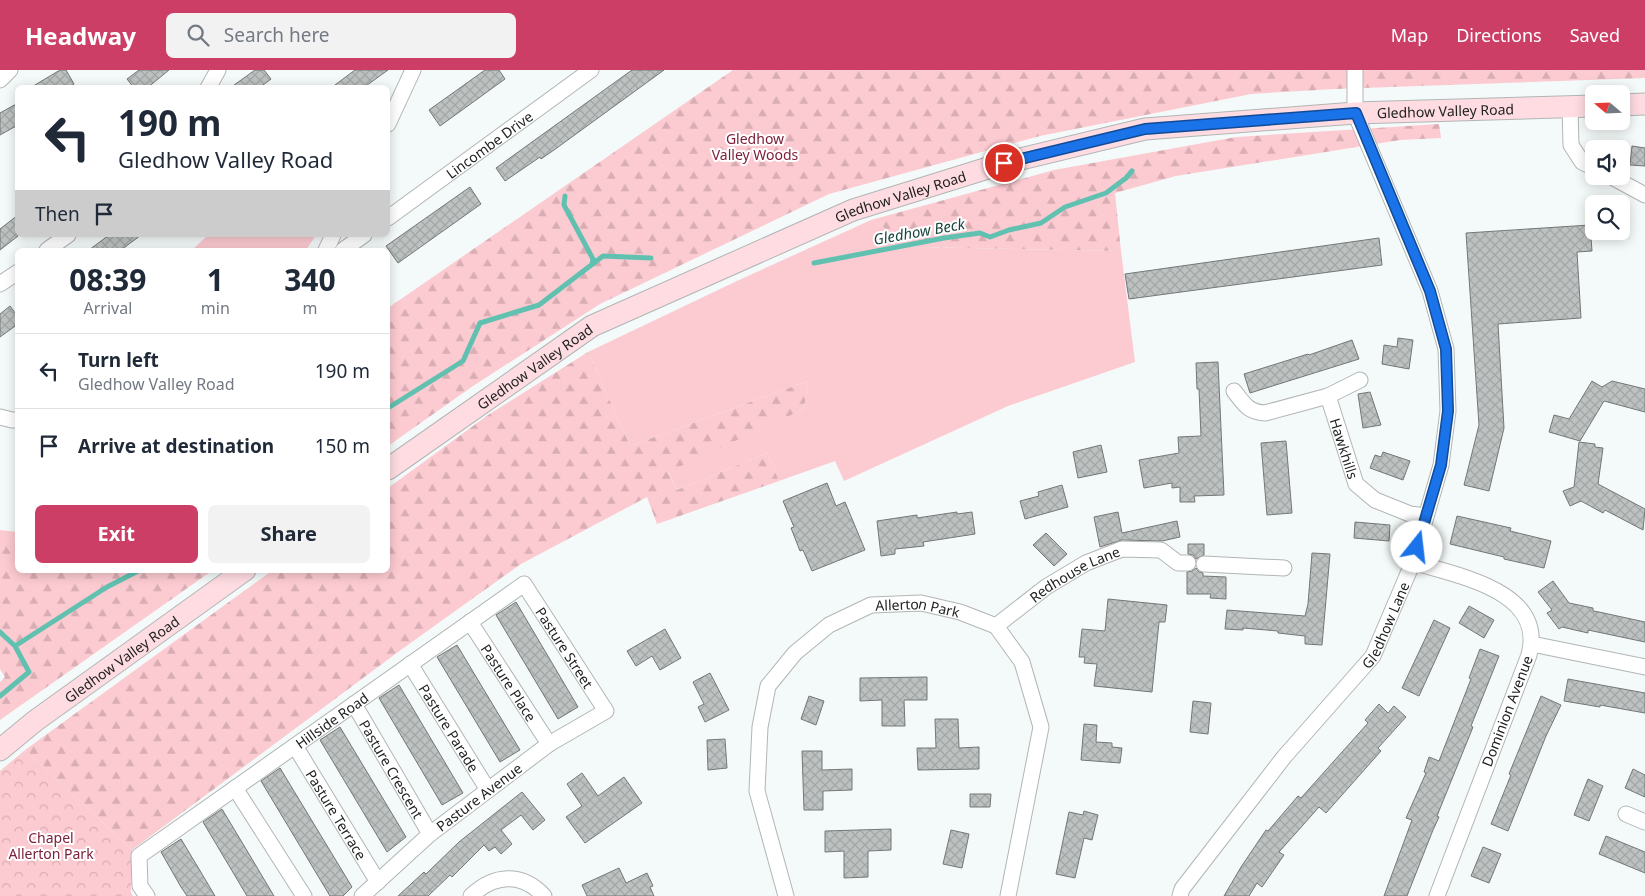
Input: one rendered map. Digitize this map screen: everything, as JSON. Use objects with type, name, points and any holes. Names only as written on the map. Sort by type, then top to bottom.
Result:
[{"type":"street","points":[[0,80],[10,70]]},
{"type":"street","points":[[210,85],[218,70]]},
{"type":"street","points":[[390,120],[413,70]]},
{"type":"street","name":"Lincombe Drive","points":[[390,217],[591,70]]},
{"type":"street","name":"Gledhow Lane","points":[[1180,896],[1182,889],[1284,757],[1373,656],[1413,562],[1441,465],[1448,411],[1446,349],[1430,291],[1356,113],[1356,70]]},
{"type":"street","points":[[1630,105],[1645,104]]},
{"type":"street","name":"Gledhow Valley Road","points":[[390,468],[592,326],[853,210],[1004,163],[1145,129],[1356,113],[1585,106]]},
{"type":"street","points":[[1570,107],[1571,145],[1585,164]]},
{"type":"street","points":[[1627,185],[1645,195]]},
{"type":"street","points":[[50,248],[65,237]]},
{"type":"street","points":[[346,248],[361,237]]},
{"type":"street","points":[[0,284],[15,274]]},
{"type":"street","points":[[1234,392],[1245,406],[1254,412],[1265,412],[1328,396],[1360,380]]},
{"type":"street","name":"Hawkhills","points":[[1328,396],[1356,484],[1375,500],[1410,514],[1426,516]]},
{"type":"street","points":[[0,417],[15,420]]},
{"type":"street","name":"Redhouse Lane","points":[[996,626],[1046,587],[1086,563],[1122,549],[1161,550],[1178,563],[1188,563]]},
{"type":"street","name":"Dominion Avenue","points":[[1413,562],[1486,584],[1501,593],[1516,605],[1526,619],[1531,632],[1532,644],[1437,896]]},
{"type":"street","points":[[1204,564],[1284,568]]},
{"type":"street","name":"Gledhow Valley Road","points":[[0,750],[35,720],[241,573]]},
{"type":"street","name":"Hillside Road","points":[[147,896],[140,886],[139,856],[524,584]]},
{"type":"street","name":"Pasture Street","points":[[524,584],[606,711]]},
{"type":"street","name":"Allerton Park","points":[[786,896],[758,791],[760,727],[768,686],[795,653],[830,625],[871,605],[921,603],[960,612],[996,626]]},
{"type":"street","name":"Pasture Place","points":[[470,622],[549,744]]},
{"type":"street","points":[[996,626],[1022,662],[1040,727],[1008,896]]},
{"type":"street","points":[[1532,644],[1645,667]]},
{"type":"street","name":"Pasture Parade","points":[[410,664],[488,790]]},
{"type":"street","name":"Pasture Crescent","points":[[354,704],[430,834]]},
{"type":"street","name":"Pasture Avenue","points":[[362,896],[430,834],[488,790],[549,744],[606,711]]},
{"type":"street","name":"Pasture Terrace","points":[[295,746],[378,882]]},
{"type":"street","points":[[236,788],[304,896]]},
{"type":"street","points":[[1626,814],[1645,822]]},
{"type":"street","points":[[471,896],[478,889],[492,881],[508,878],[524,881],[538,889],[544,896]]},
{"type":"green space","name":"Gledhow Valley Woods","points":[[733,70],[1645,70],[1645,78],[1334,89],[1251,94],[1040,136],[829,194],[600,304],[473,386],[390,445],[390,307]]},
{"type":"green space","points":[[1439,124],[1441,138],[1400,140],[1176,176],[1115,193],[1121,251],[916,247],[871,220],[1054,170],[1236,137]]},
{"type":"green space","points":[[871,220],[916,247],[1121,251],[1135,362],[1008,406],[844,481],[835,461],[779,481],[767,453],[677,490],[668,471],[804,409],[808,381],[630,446],[588,352]]},
{"type":"green space","points":[[206,237],[315,237],[307,248],[194,248]]},
{"type":"green space","points":[[588,352],[630,446],[808,381],[804,409],[668,472],[677,490],[767,453],[779,481],[657,524],[647,497],[521,564],[398,652],[132,850],[25,750],[269,573],[390,573],[390,487],[488,415]]},
{"type":"green space","points":[[0,530],[15,532],[15,573],[209,573],[0,720],[0,682],[5,677],[0,669]]},
{"type":"green space","name":"Chapel Allerton Park","points":[[25,750],[132,850],[131,893],[133,896],[0,896],[0,771]]},
{"type":"building","points":[[60,70],[66,70],[74,84],[72,85],[35,85]]},
{"type":"building","points":[[139,70],[169,70],[151,85],[132,85],[127,79]]},
{"type":"building","points":[[255,70],[264,70],[271,79],[263,85],[234,85]]},
{"type":"building","points":[[355,70],[388,70],[367,85],[335,85]]},
{"type":"building","points":[[485,70],[499,70],[505,79],[440,126],[429,110]]},
{"type":"building","points":[[632,70],[664,70],[554,150],[541,159],[540,157],[505,181],[496,168]]},
{"type":"building","points":[[15,105],[15,127],[0,135],[0,113]]},
{"type":"building","points":[[1632,146],[1645,148],[1645,166],[1630,165]]},
{"type":"building","points":[[470,187],[481,204],[398,263],[390,252],[390,248],[386,246]]},
{"type":"building","points":[[15,217],[15,237],[17,237],[0,250],[0,229]]},
{"type":"building","points":[[1585,225],[1585,240],[1591,240],[1592,251],[1577,252],[1581,318],[1498,324],[1504,428],[1489,491],[1464,485],[1479,425],[1466,233]]},
{"type":"building","points":[[106,237],[138,237],[124,248],[92,248]]},
{"type":"building","points":[[1379,238],[1382,265],[1129,299],[1125,274]]},
{"type":"building","points":[[10,306],[15,313],[15,326],[0,337],[0,314]]},
{"type":"building","points":[[1398,338],[1413,340],[1409,369],[1382,364],[1384,345],[1397,347]]},
{"type":"building","points":[[1352,340],[1359,359],[1250,393],[1244,374]]},
{"type":"building","points":[[1218,362],[1224,495],[1194,496],[1195,502],[1180,502],[1180,487],[1172,488],[1172,483],[1144,488],[1139,460],[1179,453],[1178,437],[1201,436],[1196,363]]},
{"type":"building","points":[[1592,381],[1602,387],[1612,381],[1645,389],[1645,412],[1604,401],[1580,441],[1549,432],[1554,415],[1569,419]]},
{"type":"building","points":[[1370,392],[1381,425],[1363,428],[1358,394]]},
{"type":"building","points":[[1286,441],[1292,513],[1267,515],[1261,443]]},
{"type":"building","points":[[1579,442],[1595,444],[1595,447],[1603,448],[1598,484],[1645,509],[1643,530],[1605,510],[1603,513],[1581,501],[1570,506],[1563,491],[1574,487]]},
{"type":"building","points":[[1101,445],[1107,472],[1078,478],[1073,452]]},
{"type":"building","points":[[1383,452],[1410,461],[1403,480],[1370,468],[1375,455],[1381,457]]},
{"type":"building","points":[[827,483],[836,506],[845,502],[865,550],[812,571],[803,550],[800,551],[791,528],[794,527],[783,501]]},
{"type":"building","points":[[1062,485],[1068,507],[1025,519],[1020,501],[1039,496],[1038,492]]},
{"type":"building","points":[[957,512],[957,514],[972,512],[975,534],[923,542],[924,546],[895,549],[895,554],[881,556],[877,521]]},
{"type":"building","points":[[1118,512],[1122,533],[1177,521],[1180,537],[1162,541],[1122,540],[1100,547],[1094,517]]},
{"type":"building","points":[[1457,516],[1511,528],[1510,531],[1551,541],[1544,568],[1450,544]]},
{"type":"building","points":[[1355,522],[1390,525],[1389,541],[1354,538]]},
{"type":"building","points":[[1046,533],[1067,554],[1054,566],[1033,545]]},
{"type":"building","points":[[1188,544],[1204,544],[1204,555],[1196,559],[1193,555],[1188,554]]},
{"type":"building","points":[[1312,553],[1330,554],[1322,645],[1305,644],[1305,636],[1278,633],[1278,631],[1243,628],[1243,630],[1225,629],[1227,610],[1305,616],[1308,604]]},
{"type":"building","points":[[1196,568],[1199,572],[1203,573],[1203,576],[1226,577],[1226,599],[1210,598],[1211,594],[1187,594],[1187,572]]},
{"type":"building","points":[[1553,581],[1569,603],[1593,608],[1593,611],[1645,622],[1645,642],[1588,630],[1588,633],[1562,627],[1559,629],[1547,613],[1552,610],[1538,592]]},
{"type":"building","points":[[1108,599],[1167,605],[1165,622],[1159,622],[1152,692],[1094,686],[1097,664],[1084,663],[1085,657],[1079,657],[1082,629],[1105,631]]},
{"type":"building","points":[[516,602],[578,707],[558,719],[496,615]]},
{"type":"building","points":[[1469,606],[1494,620],[1484,638],[1459,623]]},
{"type":"building","points":[[1434,620],[1450,628],[1419,696],[1402,688]]},
{"type":"building","points":[[665,629],[681,658],[660,670],[652,656],[636,666],[627,651]]},
{"type":"building","points":[[457,645],[520,750],[500,762],[437,657]]},
{"type":"building","points":[[1480,649],[1499,656],[1437,816],[1439,817],[1407,896],[1384,896],[1412,820],[1406,818],[1426,773],[1424,772],[1429,757],[1439,761],[1471,679],[1469,678]]},
{"type":"building","points":[[710,673],[729,710],[705,722],[698,707],[704,704],[693,682]]},
{"type":"building","points":[[927,677],[927,700],[904,700],[905,726],[882,726],[882,700],[860,701],[860,678]]},
{"type":"building","points":[[1568,679],[1645,693],[1645,713],[1564,701]]},
{"type":"building","points":[[399,685],[463,793],[442,805],[379,698]]},
{"type":"building","points":[[809,696],[824,701],[816,725],[801,719]]},
{"type":"building","points":[[1541,696],[1561,705],[1546,736],[1508,831],[1491,824]]},
{"type":"building","points":[[1193,701],[1211,703],[1208,734],[1190,732]]},
{"type":"building","points":[[1379,704],[1388,713],[1394,706],[1406,717],[1378,748],[1381,751],[1326,813],[1319,807],[1279,852],[1284,855],[1262,887],[1257,883],[1249,896],[1224,896],[1266,830],[1268,831],[1298,796],[1301,798],[1368,723],[1365,720]]},
{"type":"building","points":[[935,719],[958,719],[959,748],[979,747],[979,769],[918,770],[917,748],[936,748]]},
{"type":"building","points":[[1084,724],[1097,725],[1096,742],[1112,743],[1112,747],[1122,748],[1120,763],[1081,760]]},
{"type":"building","points":[[340,727],[406,837],[387,852],[320,740]]},
{"type":"building","points":[[725,739],[727,768],[708,770],[707,740]]},
{"type":"building","points":[[802,751],[822,751],[822,770],[852,769],[852,790],[823,791],[823,810],[804,810]]},
{"type":"building","points":[[280,768],[352,887],[343,896],[330,896],[261,781]]},
{"type":"building","points":[[1633,769],[1645,775],[1645,797],[1625,788]]},
{"type":"building","points":[[582,773],[598,796],[624,777],[642,803],[585,843],[566,817],[582,806],[567,784]]},
{"type":"building","points":[[1588,779],[1603,786],[1589,821],[1574,815]]},
{"type":"building","points":[[522,792],[545,820],[533,830],[521,815],[501,830],[512,844],[501,854],[495,847],[489,851],[484,845],[452,877],[450,875],[428,896],[398,896],[424,872],[426,874],[459,842]]},
{"type":"building","points":[[970,794],[991,794],[990,807],[970,807]]},
{"type":"building","points":[[222,809],[274,896],[247,896],[203,822]]},
{"type":"building","points":[[1084,811],[1098,815],[1092,840],[1084,838],[1075,878],[1056,874],[1069,812],[1083,815]]},
{"type":"building","points":[[891,829],[891,850],[868,851],[868,877],[844,878],[844,851],[825,852],[825,831]]},
{"type":"building","points":[[951,830],[969,834],[962,868],[943,864]]},
{"type":"building","points":[[1606,836],[1645,852],[1645,873],[1599,854]]},
{"type":"building","points":[[181,839],[215,896],[187,896],[181,887],[161,852]]},
{"type":"building","points":[[1483,847],[1501,854],[1489,883],[1471,876]]},
{"type":"building","points":[[619,868],[626,883],[647,873],[653,886],[650,887],[654,896],[587,896],[582,885]]},
{"type":"waterway","name":"Gledhow Beck","points":[[814,263],[944,238],[980,233],[990,237],[1009,230],[1041,223],[1065,207],[1106,193],[1132,171]]},
{"type":"waterway","points":[[565,196],[564,205],[593,259],[592,264]]},
{"type":"waterway","name":"Gledhow Beck","points":[[390,407],[463,361],[480,323],[539,305],[603,256],[651,258]]},
{"type":"waterway","name":"Gledhow Beck","points":[[0,632],[15,646],[107,587],[134,573]]},
{"type":"waterway","points":[[0,696],[29,672],[15,646]]},
{"type":"route","points":[[1004,163],[1145,129],[1356,113],[1430,291],[1446,349],[1448,411],[1441,465],[1417,547]]}]
